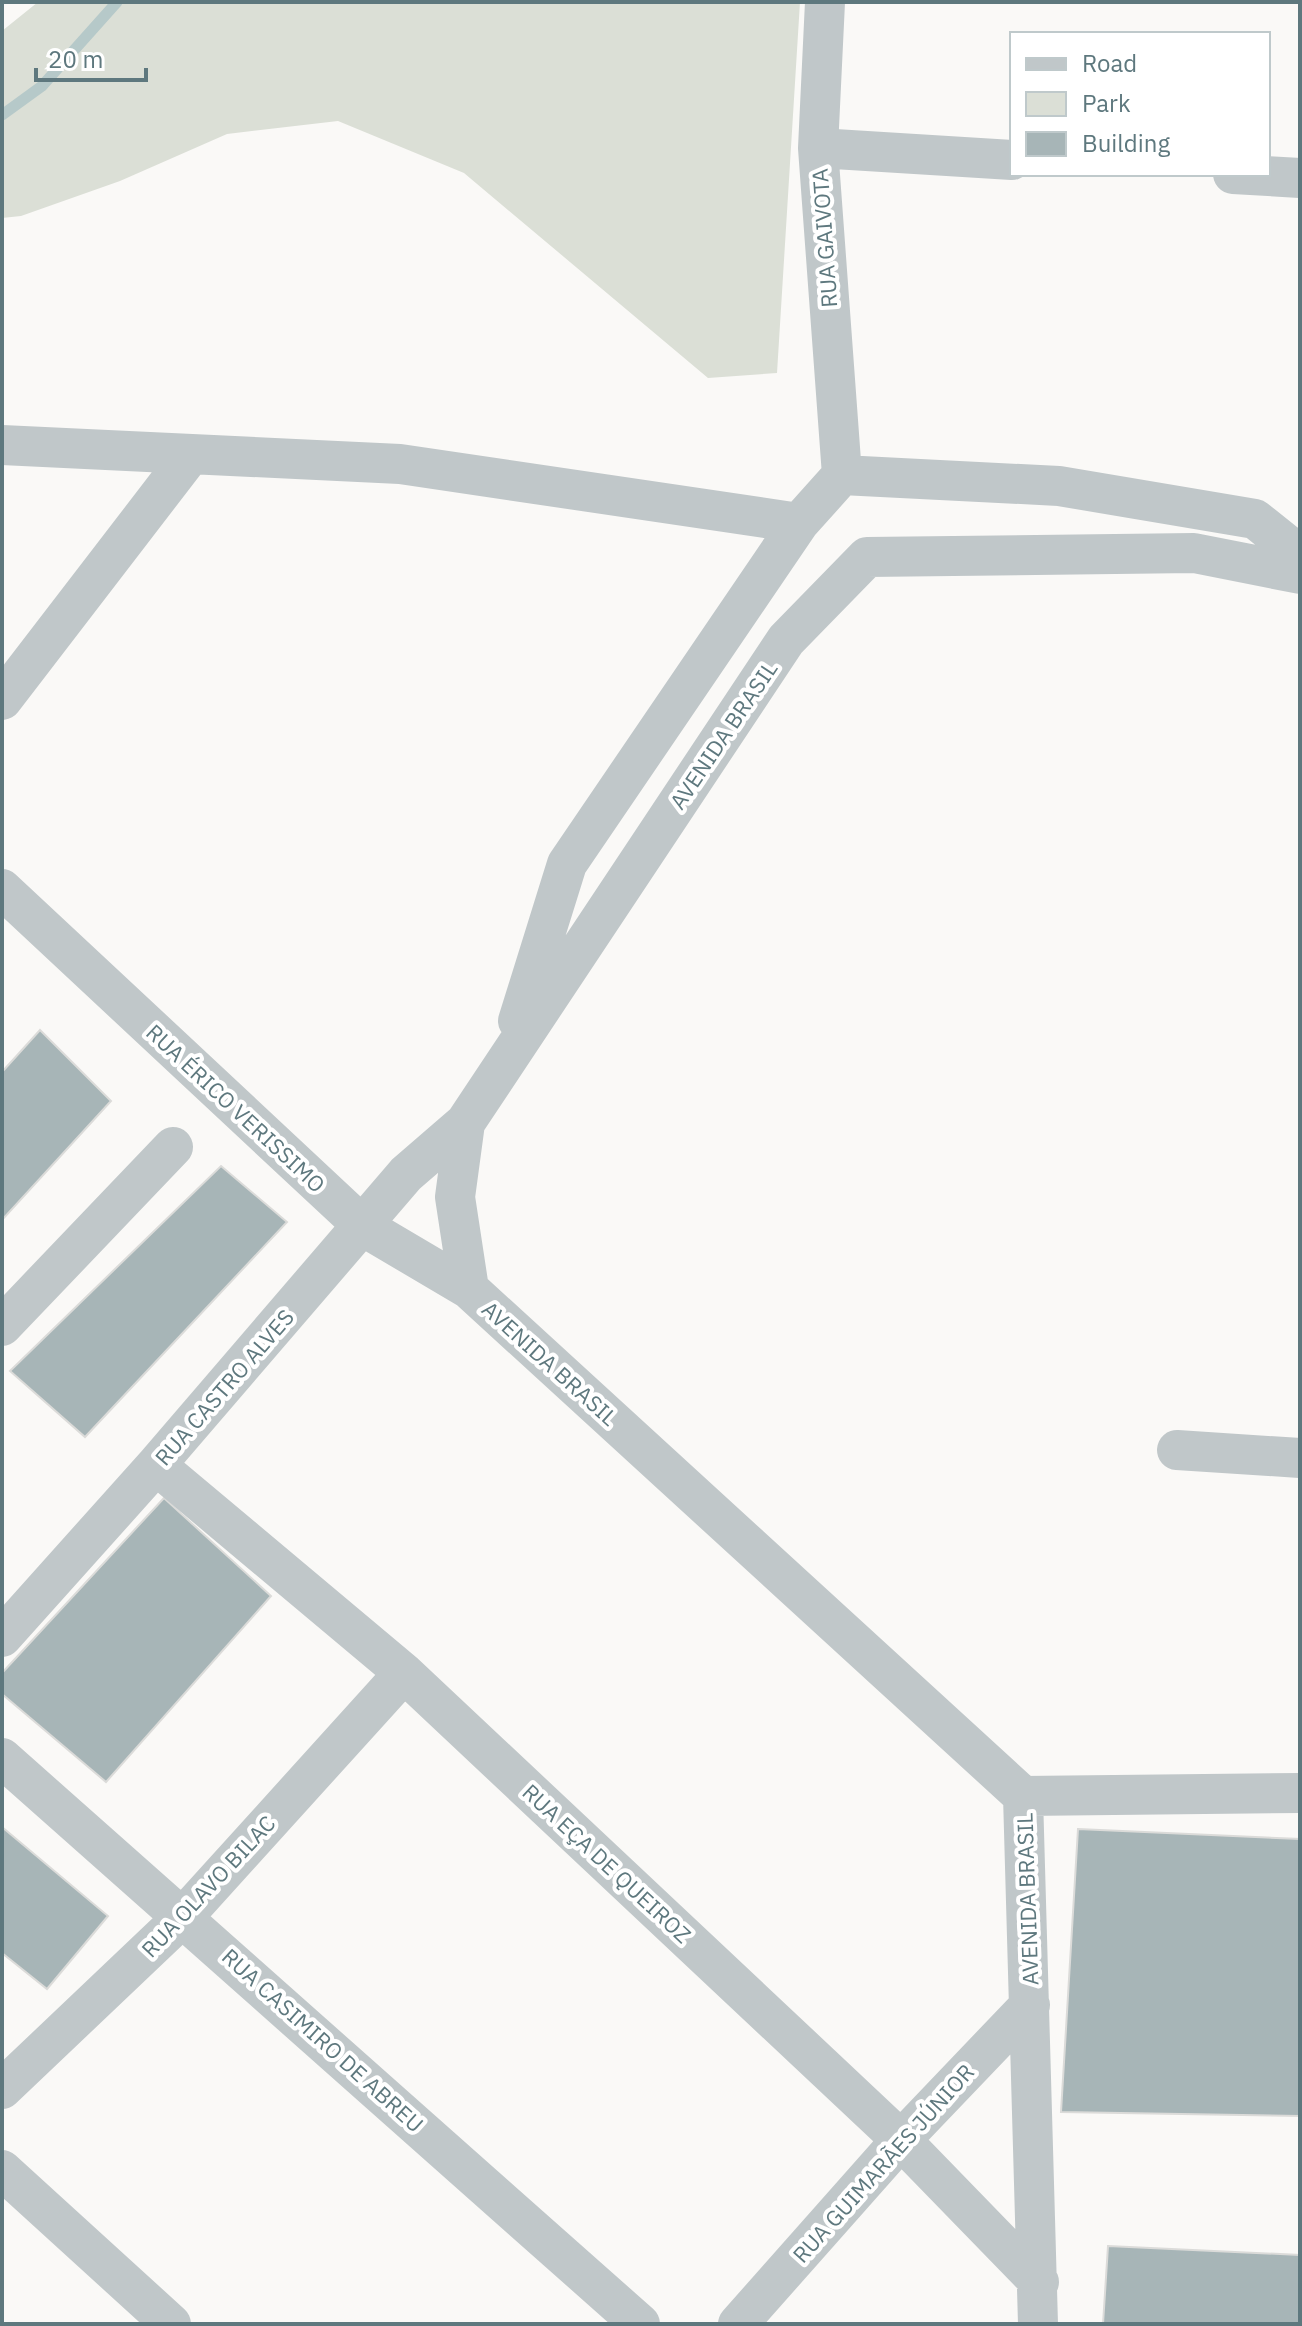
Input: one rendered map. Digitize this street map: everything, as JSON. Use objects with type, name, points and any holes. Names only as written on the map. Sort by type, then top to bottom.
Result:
[{"type":"street","name":"RUA GAIVOTA","points":[[825,2],[818,148],[842,475]]},
{"type":"street","points":[[818,148],[1010,160]]},
{"type":"street","points":[[1266,176],[1300,178]]},
{"type":"street","points":[[2,445],[400,464],[799,523]]},
{"type":"street","points":[[2,700],[191,454]]},
{"type":"street","points":[[505,1064],[567,864],[799,523],[842,475],[1059,486],[1255,519],[1300,555]]},
{"type":"street","name":"AVENIDA BRASIL","points":[[1038,2324],[1023,1796],[469,1289],[455,1197],[465,1123],[786,640],[867,557],[1194,553],[1300,574]]},
{"type":"street","name":"RUA ÉRICO VERISSIMO","points":[[2,889],[364,1227]]},
{"type":"street","points":[[465,1123],[406,1174],[364,1227],[469,1289]]},
{"type":"street","points":[[2,1326],[173,1147]]},
{"type":"street","name":"RUA CASTRO ALVES","points":[[2,1637],[364,1227]]},
{"type":"street","points":[[1177,1450],[1300,1458]]},
{"type":"street","name":"RUA EÇA DE QUEIROZ","points":[[156,1465],[404,1673],[901,2140],[1039,2282]]},
{"type":"street","name":"RUA OLAVO BILAC","points":[[2,2089],[184,1916],[404,1673]]},
{"type":"street","name":"RUA CASIMIRO DE ABREU","points":[[2,1758],[184,1916],[640,2324]]},
{"type":"street","points":[[1023,1796],[1300,1793]]},
{"type":"street","name":"RUA GUIMARÃES JÚNIOR","points":[[738,2324],[901,2140],[1030,2005]]},
{"type":"street","points":[[2,2170],[171,2324]]},
{"type":"green space","points":[[38,2],[800,2],[777,373],[708,378],[464,173],[338,121],[227,134],[120,181],[21,216],[2,218],[2,31]]},
{"type":"building","points":[[40,1030],[111,1101],[2,1220],[2,1072]]},
{"type":"building","points":[[221,1166],[287,1222],[85,1437],[10,1371]]},
{"type":"building","points":[[164,1498],[271,1596],[106,1782],[2,1694],[2,1673]]},
{"type":"building","points":[[2,1827],[108,1916],[47,1989],[2,1953]]},
{"type":"building","points":[[1078,1829],[1300,1839],[1300,2116],[1061,2112]]},
{"type":"building","points":[[1108,2246],[1300,2255],[1300,2324],[1103,2324]]},
{"type":"waterway","points":[[2,115],[42,86],[117,2]]}]
